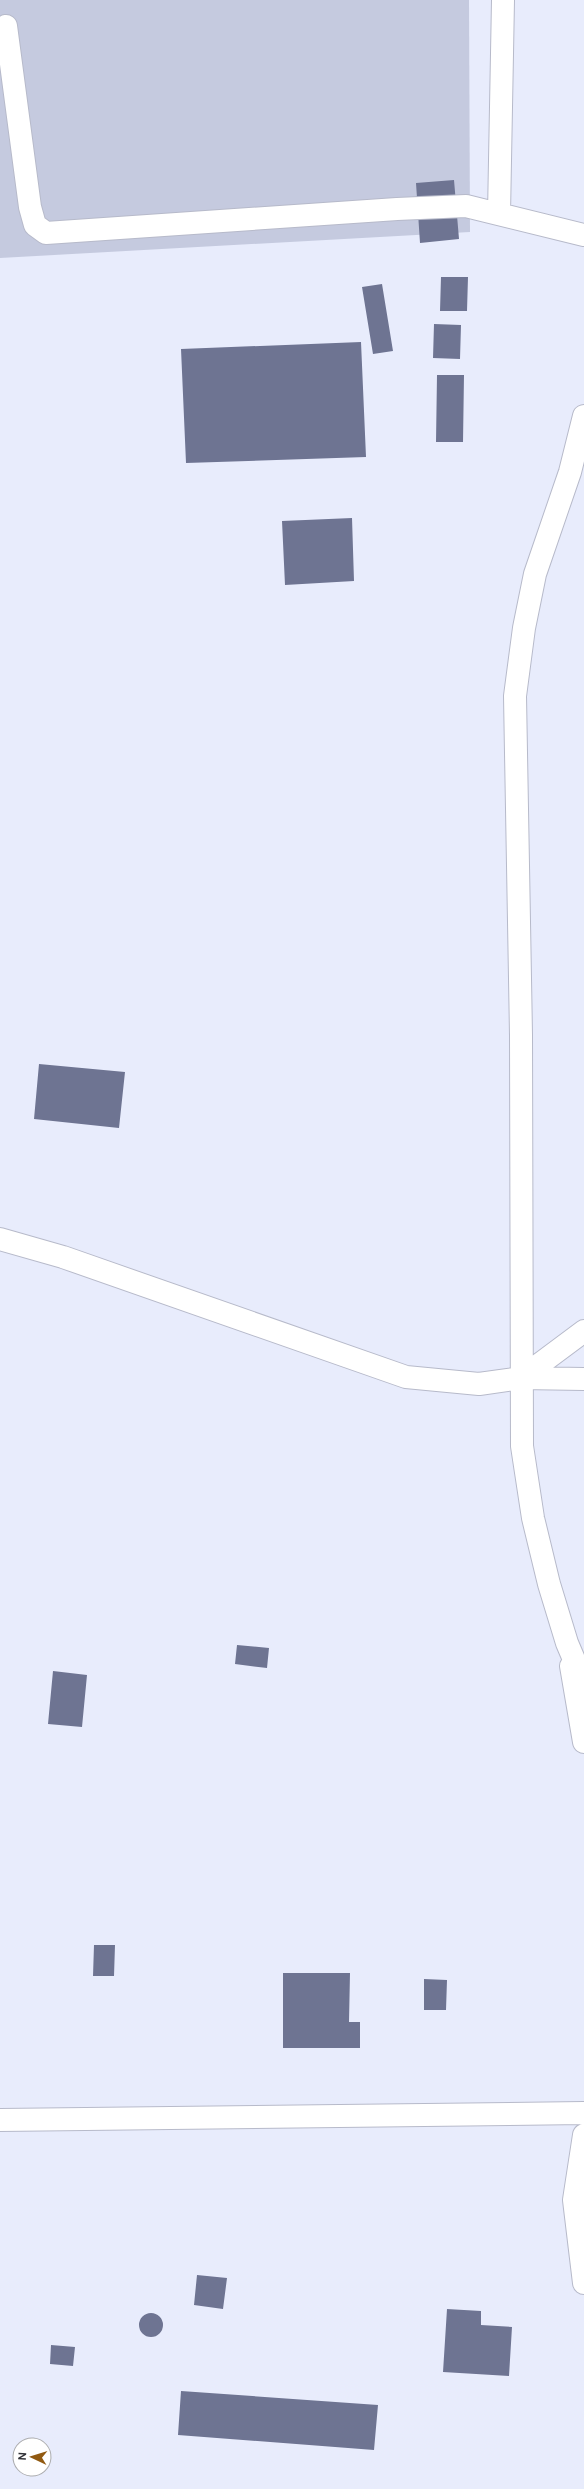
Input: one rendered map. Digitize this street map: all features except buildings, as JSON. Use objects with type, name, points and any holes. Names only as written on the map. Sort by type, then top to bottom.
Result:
[{"type":"street","points":[[498,214],[503,0]]},
{"type":"street","points":[[6,26],[30,207],[35,225],[46,233],[397,208],[466,206],[584,235]]},
{"type":"street","points":[[584,416],[570,472],[535,574],[524,628],[515,696],[521,1035],[520,1378],[522,1446],[533,1518],[567,1643],[584,1742]]},
{"type":"street","points":[[0,1239],[63,1257],[406,1377],[479,1384],[520,1378],[584,1379]]},
{"type":"street","points":[[520,1378],[584,1331]]},
{"type":"street","points":[[567,1643],[584,1683]]},
{"type":"street","points":[[0,2120],[584,2113]]},
{"type":"street","points":[[584,2135],[574,2200],[584,2283]]},
{"type":"shaded area","points":[[0,0],[469,0],[470,232],[0,258]]}]
